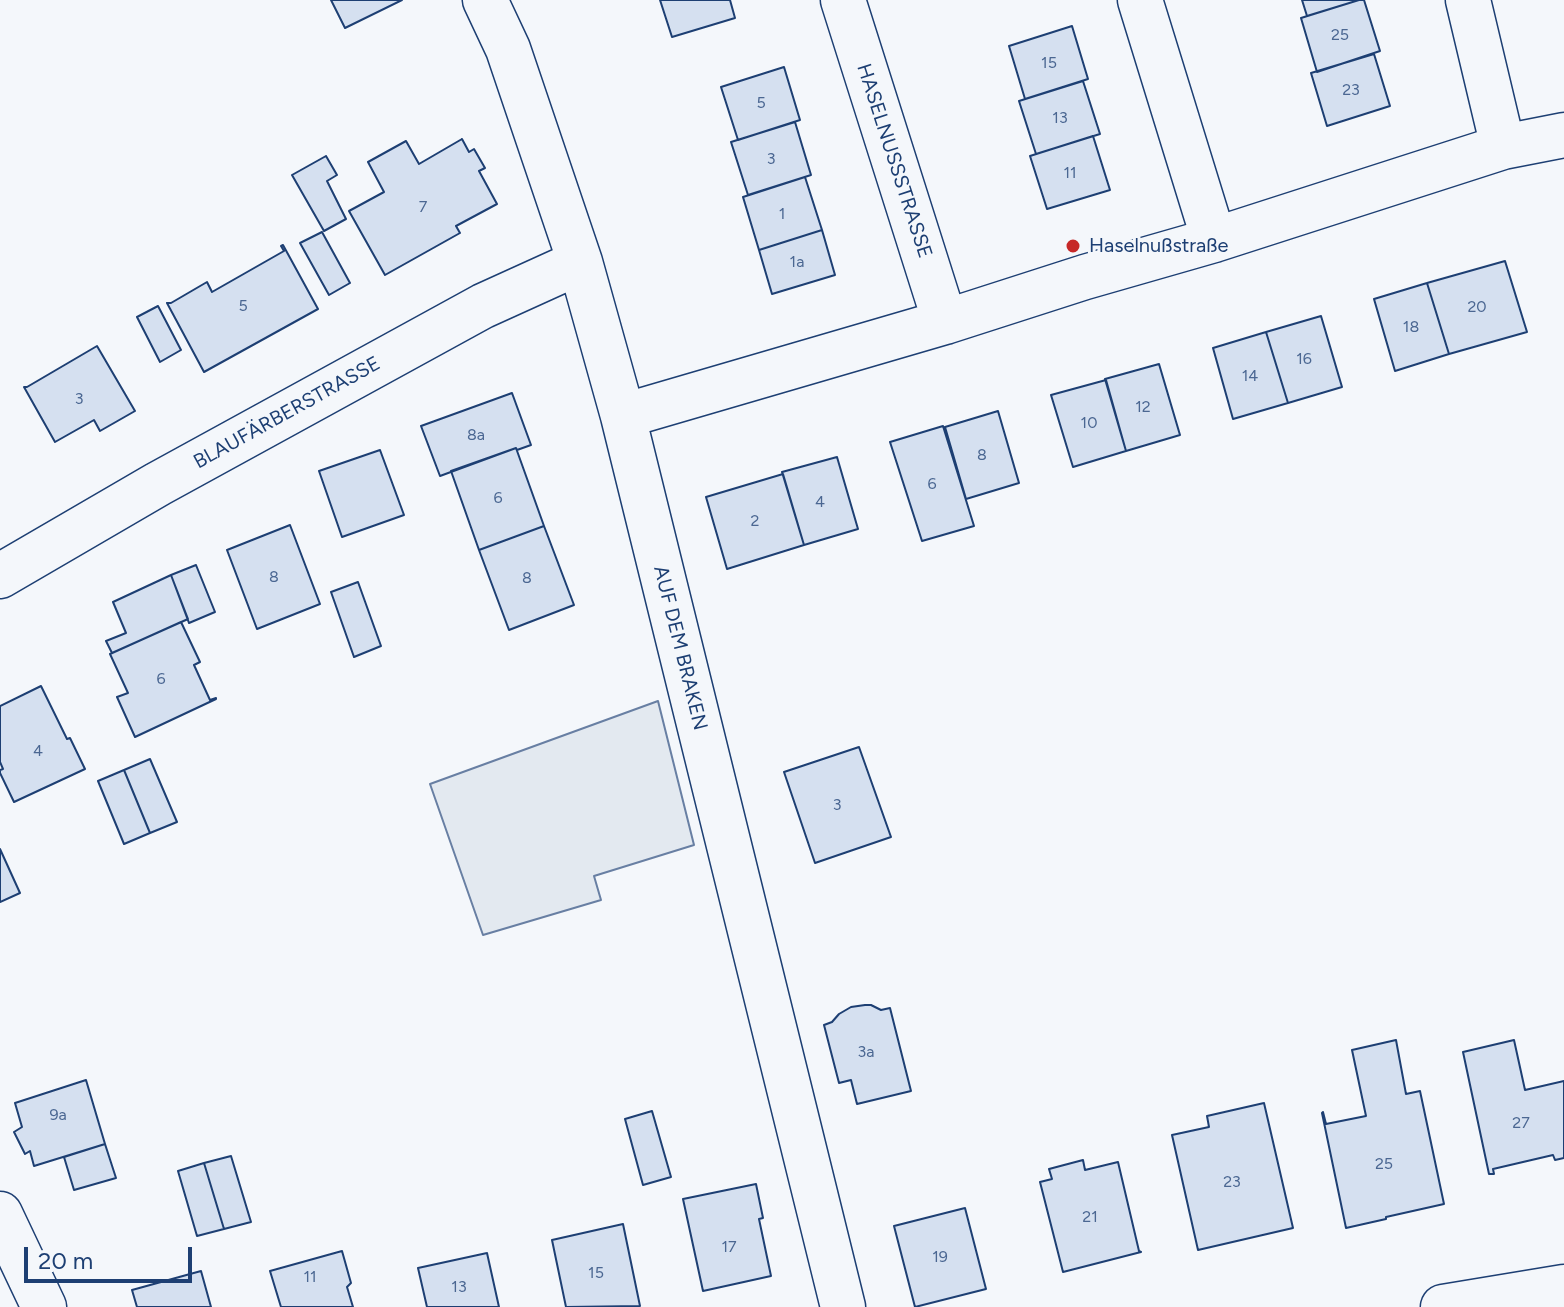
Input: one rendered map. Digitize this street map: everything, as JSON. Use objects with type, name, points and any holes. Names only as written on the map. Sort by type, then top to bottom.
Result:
[{"type":"street","name":"AUF DEM BRAKEN","points":[[485,0],[508,49],[580,262],[623,416],[843,1307]]},
{"type":"street","name":"HASELNUSSSTRASSE","points":[[843,0],[945,322]]},
{"type":"street","points":[[1140,0],[1214,240]]},
{"type":"street","points":[[1468,0],[1503,147]]},
{"type":"street","points":[[623,416],[1214,240],[1503,147],[1564,135]]},
{"type":"street","name":"BLAUFÄRBERSTRASSE","points":[[0,576],[158,484],[483,306],[580,262]]},
{"type":"street","points":[[0,1214],[44,1307]]},
{"type":"street","points":[[1443,1307],[1564,1287]]},
{"type":"shaded area","points":[[658,701],[694,845],[594,876],[601,900],[483,935],[430,784]]},
{"type":"building","points":[[331,0],[402,0],[345,28]]},
{"type":"building","points":[[660,0],[730,0],[735,18],[672,37]]},
{"type":"building","points":[[1302,0],[1359,0],[1307,16]]},
{"type":"building","points":[[1364,0],[1380,51],[1317,72],[1301,18]]},
{"type":"building","points":[[1072,26],[1088,79],[1025,99],[1009,46]]},
{"type":"building","points":[[1374,54],[1390,106],[1327,126],[1311,73]]},
{"type":"building","points":[[784,67],[800,120],[738,140],[721,87]]},
{"type":"building","points":[[1083,81],[1100,134],[1036,154],[1019,101]]},
{"type":"building","points":[[795,122],[811,175],[748,195],[731,142]]},
{"type":"building","points":[[1093,136],[1110,190],[1047,209],[1030,156]]},
{"type":"building","points":[[462,139],[469,152],[474,149],[485,168],[479,171],[497,204],[456,226],[460,233],[385,275],[349,211],[384,192],[368,162],[406,141],[419,164]]},
{"type":"building","points":[[326,156],[337,175],[327,181],[346,219],[324,231],[292,175]]},
{"type":"building","points":[[805,177],[822,230],[759,250],[743,197]]},
{"type":"building","points":[[822,230],[835,275],[772,294],[759,250]]},
{"type":"building","points":[[322,232],[350,283],[329,295],[300,243]]},
{"type":"building","points":[[283,245],[318,309],[204,372],[167,303],[207,282],[212,292],[284,251]]},
{"type":"building","points":[[1505,261],[1527,332],[1449,354],[1427,283]]},
{"type":"building","points":[[1427,283],[1449,354],[1395,371],[1374,299]]},
{"type":"building","points":[[158,306],[181,350],[160,362],[137,317]]},
{"type":"building","points":[[1321,316],[1342,387],[1288,403],[1266,332]]},
{"type":"building","points":[[1266,332],[1288,403],[1233,419],[1213,348]]},
{"type":"building","points":[[97,346],[135,411],[100,431],[94,420],[55,442],[24,387]]},
{"type":"building","points":[[1159,364],[1180,435],[1126,451],[1105,379]]},
{"type":"building","points":[[1106,380],[1126,451],[1073,467],[1051,395]]},
{"type":"building","points":[[512,393],[531,445],[440,476],[421,426]]},
{"type":"building","points":[[998,411],[1019,483],[966,499],[945,427]]},
{"type":"building","points":[[943,426],[974,526],[922,541],[890,442]]},
{"type":"building","points":[[516,448],[544,526],[479,550],[451,471]]},
{"type":"building","points":[[380,450],[404,515],[342,537],[319,471]]},
{"type":"building","points":[[837,457],[858,529],[804,545],[782,472]]},
{"type":"building","points":[[783,474],[804,545],[727,569],[706,497]]},
{"type":"building","points":[[290,525],[320,604],[257,629],[227,550]]},
{"type":"building","points":[[544,526],[574,605],[509,630],[479,550]]},
{"type":"building","points":[[196,565],[215,612],[189,623],[171,575]]},
{"type":"building","points":[[171,575],[188,619],[112,653],[106,641],[126,633],[113,602]]},
{"type":"building","points":[[358,582],[381,646],[354,657],[331,592]]},
{"type":"building","points":[[181,622],[200,662],[194,665],[210,700],[216,699],[135,737],[117,697],[128,693],[110,654]]},
{"type":"building","points":[[41,686],[85,769],[14,802],[0,773],[3,769],[0,762],[0,706]]},
{"type":"building","points":[[859,747],[891,837],[815,863],[784,772]]},
{"type":"building","points":[[150,759],[177,822],[150,833],[124,770]]},
{"type":"building","points":[[124,770],[150,833],[124,844],[98,781]]},
{"type":"building","points":[[0,849],[20,893],[0,902]]},
{"type":"building","points":[[871,1005],[881,1010],[890,1008],[911,1091],[857,1104],[851,1080],[839,1083],[824,1025],[851,1007]]},
{"type":"building","points":[[1396,1040],[1406,1094],[1420,1091],[1444,1204],[1346,1228],[1322,1113],[1326,1124],[1366,1116],[1352,1050]]},
{"type":"building","points":[[1514,1040],[1525,1090],[1564,1081],[1564,1158],[1555,1160],[1553,1155],[1493,1169],[1494,1174],[1489,1174],[1463,1052]]},
{"type":"building","points":[[86,1080],[105,1144],[34,1166],[30,1151],[25,1154],[14,1132],[22,1127],[15,1103]]},
{"type":"building","points":[[1264,1103],[1293,1228],[1198,1250],[1172,1135],[1209,1127],[1207,1116]]},
{"type":"building","points":[[652,1111],[671,1177],[643,1185],[625,1119]]},
{"type":"building","points":[[105,1144],[116,1178],[74,1190],[64,1157]]},
{"type":"building","points":[[231,1156],[251,1222],[224,1229],[204,1163]]},
{"type":"building","points":[[1083,1160],[1085,1170],[1118,1162],[1141,1252],[1063,1272],[1040,1182],[1052,1179],[1049,1169]]},
{"type":"building","points":[[204,1163],[224,1229],[197,1236],[178,1171]]},
{"type":"building","points":[[756,1184],[763,1218],[759,1219],[771,1276],[703,1291],[683,1199]]},
{"type":"building","points":[[965,1208],[986,1289],[915,1307],[894,1226]]},
{"type":"building","points":[[623,1224],[640,1306],[566,1307],[552,1240]]},
{"type":"building","points":[[342,1251],[351,1283],[347,1287],[353,1307],[281,1307],[270,1271]]},
{"type":"building","points":[[487,1253],[499,1307],[427,1307],[418,1268]]},
{"type":"building","points":[[201,1271],[211,1307],[137,1307],[132,1290]]},
{"type":"place","name":"Haselnußstraße","points":[[1073,246]]}]
